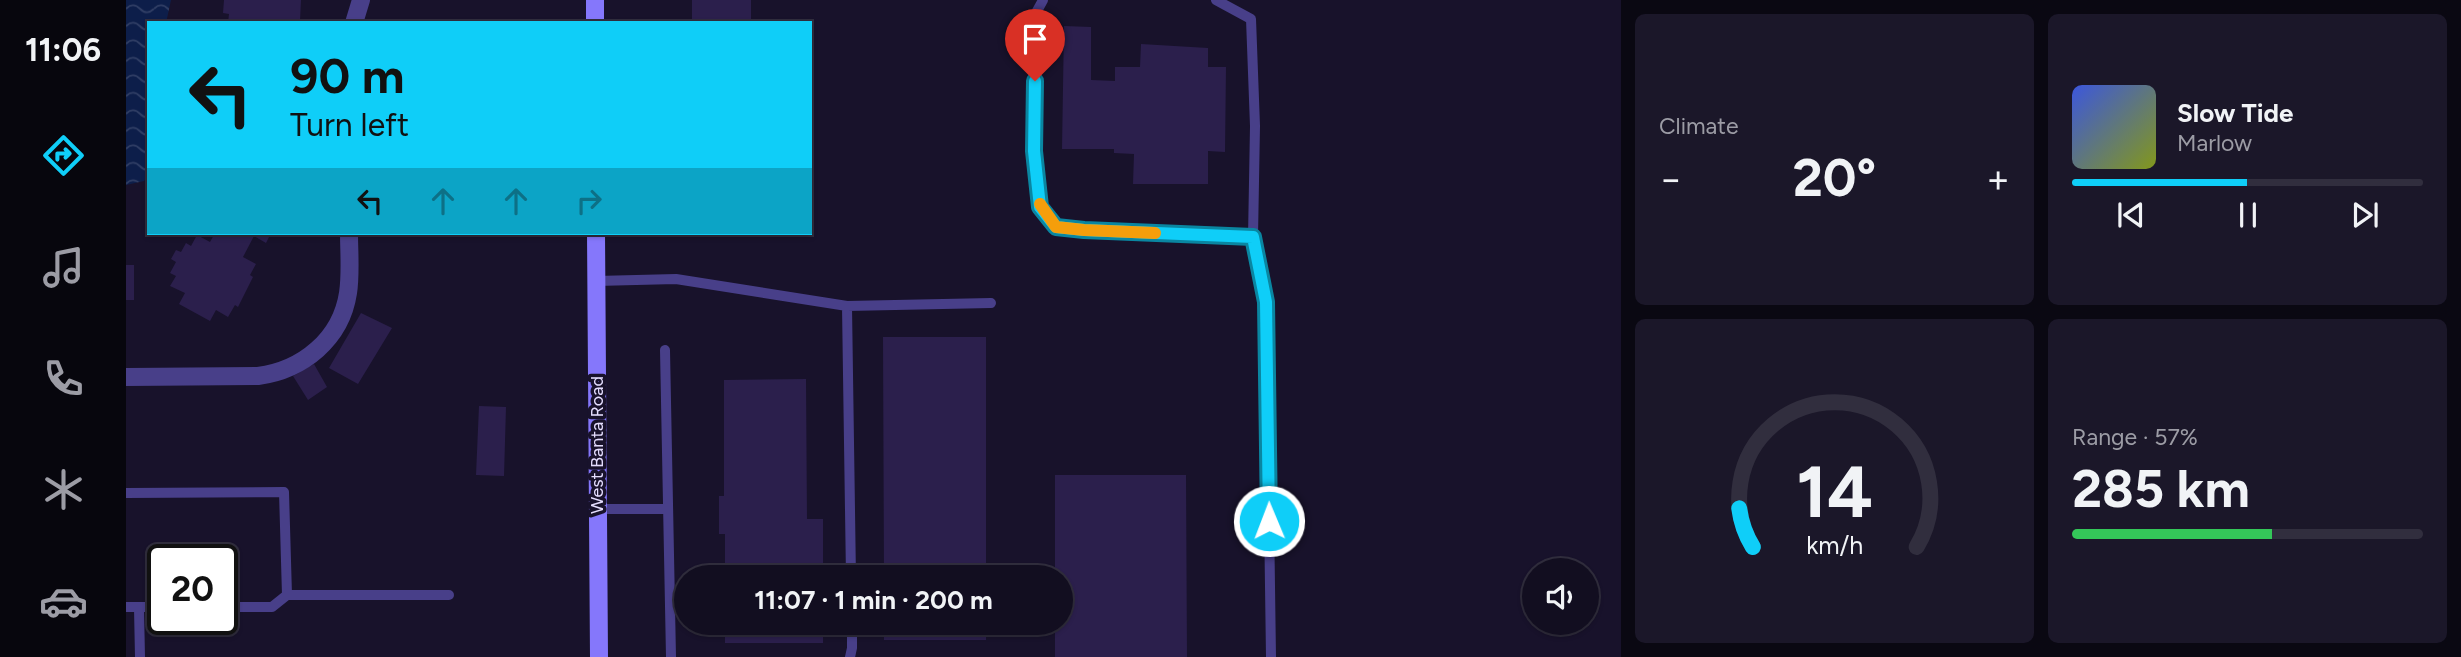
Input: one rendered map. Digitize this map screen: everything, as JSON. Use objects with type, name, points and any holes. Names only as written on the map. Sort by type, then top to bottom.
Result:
[{"type":"street","points":[[355,21],[361,0]]},
{"type":"street","points":[[595,0],[595,21]]},
{"type":"street","points":[[126,377],[269,374],[301,362],[327,340],[342,316],[349,289],[349,235]]},
{"type":"street","name":"West Banta Road","points":[[596,235],[599,657]]},
{"type":"lane","points":[[1042,0],[1037,11],[1034,151],[1040,207],[1056,227],[1253,237]]},
{"type":"lane","points":[[1216,0],[1251,19],[1255,126],[1253,237],[1266,302],[1271,657]]},
{"type":"lane","points":[[596,281],[676,279],[847,306],[991,303]]},
{"type":"lane","points":[[847,306],[851,565]]},
{"type":"lane","points":[[666,350],[671,657]]},
{"type":"lane","points":[[126,493],[284,492],[286,595]]},
{"type":"lane","points":[[598,509],[668,509]]},
{"type":"lane","points":[[238,607],[272,607],[286,595],[449,595]]},
{"type":"lane","points":[[126,607],[147,608]]},
{"type":"lane","points":[[139,608],[140,657]]},
{"type":"lane","points":[[850,657],[852,635]]},
{"type":"water","points":[[126,0],[171,0],[166,21],[147,21],[147,177],[144,181],[126,185]]},
{"type":"building","points":[[224,0],[301,0],[300,21],[228,21],[229,14],[223,13]]},
{"type":"building","points":[[692,0],[751,0],[751,19],[692,19]]},
{"type":"building","points":[[1064,26],[1091,27],[1091,80],[1115,81],[1115,67],[1140,67],[1141,44],[1208,48],[1208,67],[1226,67],[1225,152],[1208,151],[1208,184],[1133,184],[1134,154],[1114,153],[1114,149],[1062,149]]},
{"type":"building","points":[[197,235],[210,242],[214,235],[270,235],[266,243],[254,236],[243,257],[256,264],[250,275],[253,277],[238,307],[235,305],[228,317],[216,310],[210,321],[179,304],[185,293],[170,286],[176,276],[170,273],[176,262],[171,259],[176,250],[181,252],[186,243],[191,246]]},
{"type":"building","points":[[126,265],[134,265],[134,300],[126,300]]},
{"type":"building","points":[[361,313],[392,328],[358,384],[329,368]]},
{"type":"building","points":[[883,337],[986,337],[986,565],[884,565]]},
{"type":"building","points":[[314,364],[327,387],[308,400],[293,376]]},
{"type":"building","points":[[806,379],[807,519],[823,519],[823,565],[725,565],[725,534],[719,534],[719,496],[724,496],[724,380]]},
{"type":"building","points":[[479,406],[506,407],[504,476],[476,475]]},
{"type":"building","points":[[1055,475],[1186,475],[1187,657],[1055,657],[1055,635],[1073,635],[1073,565],[1055,565]]},
{"type":"building","points":[[725,635],[823,635],[823,643],[725,643]]},
{"type":"building","points":[[884,635],[986,635],[986,640],[884,640]]},
{"type":"slow traffic","points":[[1040,204],[1056,227],[1155,233]]},
{"type":"route","points":[[1035,81],[1034,151],[1040,207],[1056,227],[1253,237],[1266,302],[1269,521]]}]
